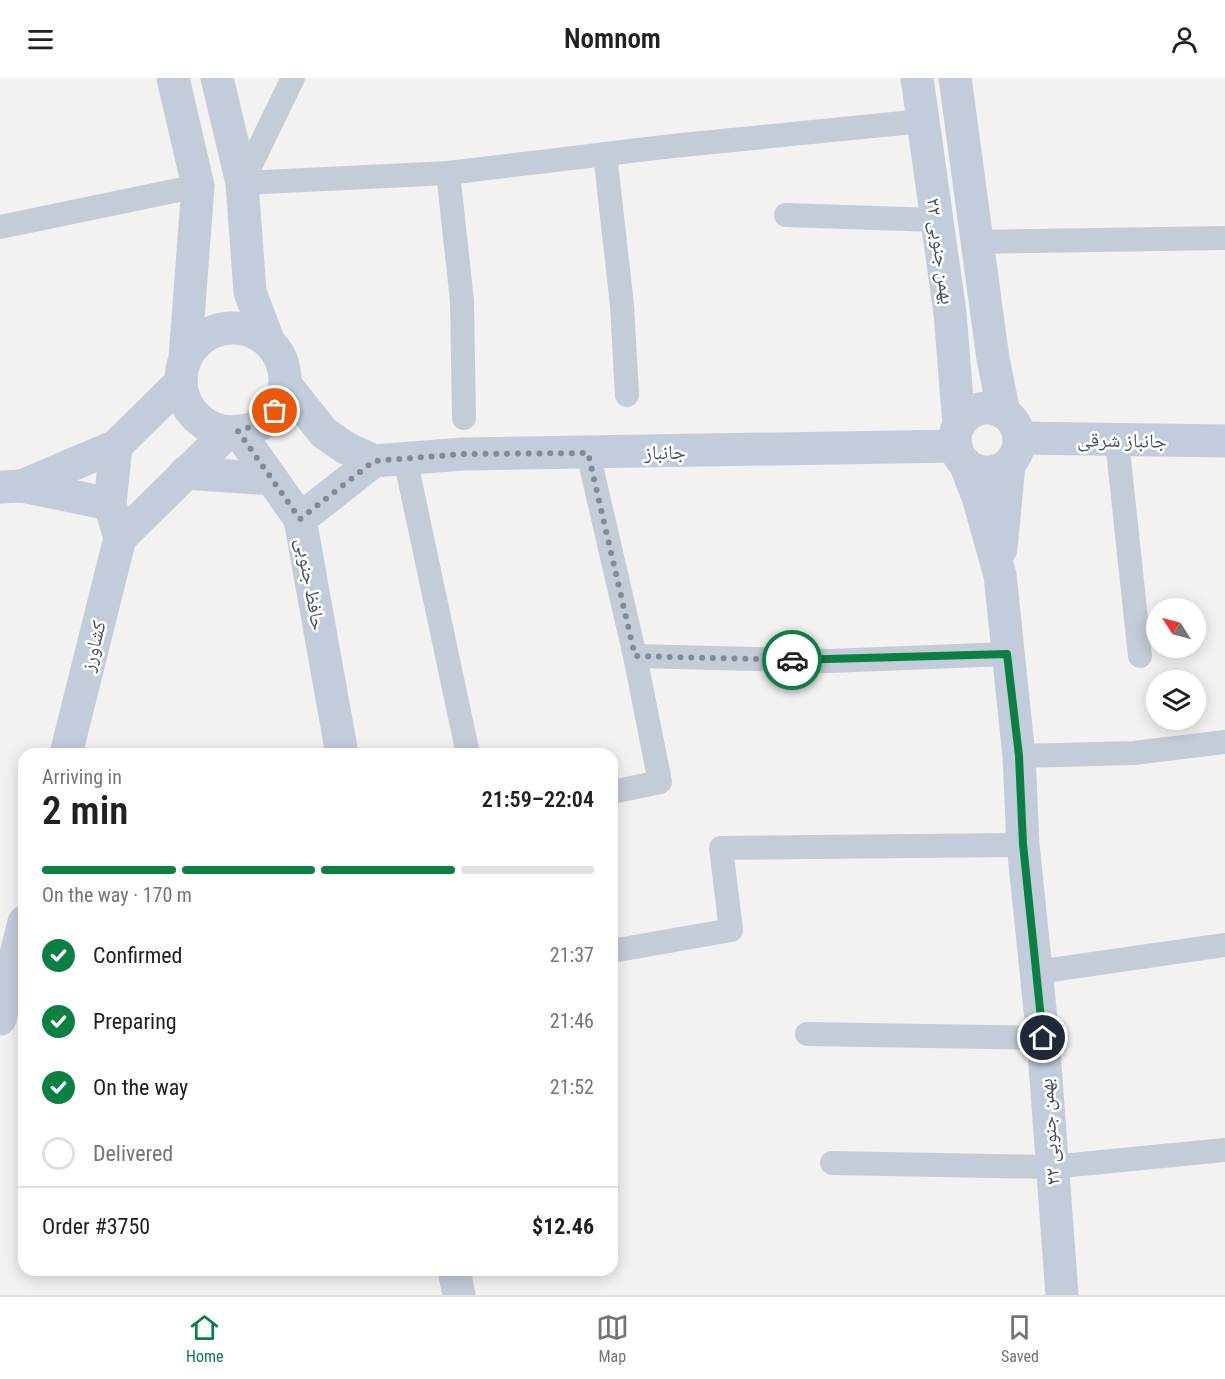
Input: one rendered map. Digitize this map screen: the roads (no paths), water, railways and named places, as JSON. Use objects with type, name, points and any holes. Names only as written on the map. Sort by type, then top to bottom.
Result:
[{"type":"street","points":[[173,78],[198,186],[183,370],[184,397],[201,421],[233,431]]},
{"type":"street","points":[[116,446],[110,504],[120,538],[185,473],[233,431],[262,423],[275,411],[283,395],[285,384],[282,361],[268,340],[250,292],[242,183],[217,78]]},
{"type":"street","points":[[242,183],[293,78]]},
{"type":"street","name":"۲۲ بهمن جنوبی","points":[[917,78],[935,220],[950,313],[960,445],[985,517],[1000,575],[1019,756],[1023,844],[1043,1038],[1062,1295]]},
{"type":"street","name":"۲۲ بهمن جنوبی","points":[[955,78],[993,359],[1011,438],[1000,575]]},
{"type":"street","points":[[242,183],[448,173],[605,154],[923,121]]},
{"type":"street","points":[[605,154],[622,305],[627,395]]},
{"type":"street","points":[[448,173],[462,301],[464,418]]},
{"type":"street","points":[[0,227],[198,186]]},
{"type":"street","points":[[786,215],[935,220]]},
{"type":"street","points":[[977,242],[1225,238]]},
{"type":"street","points":[[11,487],[116,446],[183,370],[200,339],[223,328],[247,329],[268,340]]},
{"type":"street","points":[[285,384],[324,433],[346,448],[389,460]]},
{"type":"street","points":[[960,445],[974,411],[985,408],[1011,438]]},
{"type":"street","name":"حافظ جنوبی","points":[[233,431],[272,479],[300,519],[341,748]]},
{"type":"street","name":"جانباز","points":[[389,460],[463,454],[960,445],[982,472],[1001,469],[1011,438]]},
{"type":"street","name":"جانباز شرقی","points":[[1011,438],[1225,441]]},
{"type":"street","points":[[1117,441],[1140,656]]},
{"type":"street","points":[[588,453],[635,656],[660,782],[618,791]]},
{"type":"street","points":[[300,519],[389,460]]},
{"type":"street","points":[[389,460],[466,748]]},
{"type":"street","points":[[185,473],[272,479]]},
{"type":"street","points":[[11,487],[110,504]]},
{"type":"street","name":"کشاورز","points":[[68,748],[120,538]]},
{"type":"street","points":[[635,656],[830,661],[1007,654]]},
{"type":"street","points":[[1019,756],[1134,753],[1225,742]]},
{"type":"street","points":[[618,950],[731,930],[721,848],[1023,844]]},
{"type":"street","points":[[1037,972],[1225,945]]},
{"type":"street","points":[[0,1019],[18,946]]},
{"type":"street","points":[[807,1034],[1043,1038]]},
{"type":"street","points":[[832,1163],[1051,1167],[1225,1150]]},
{"type":"street","points":[[454,1276],[459,1295]]}]
